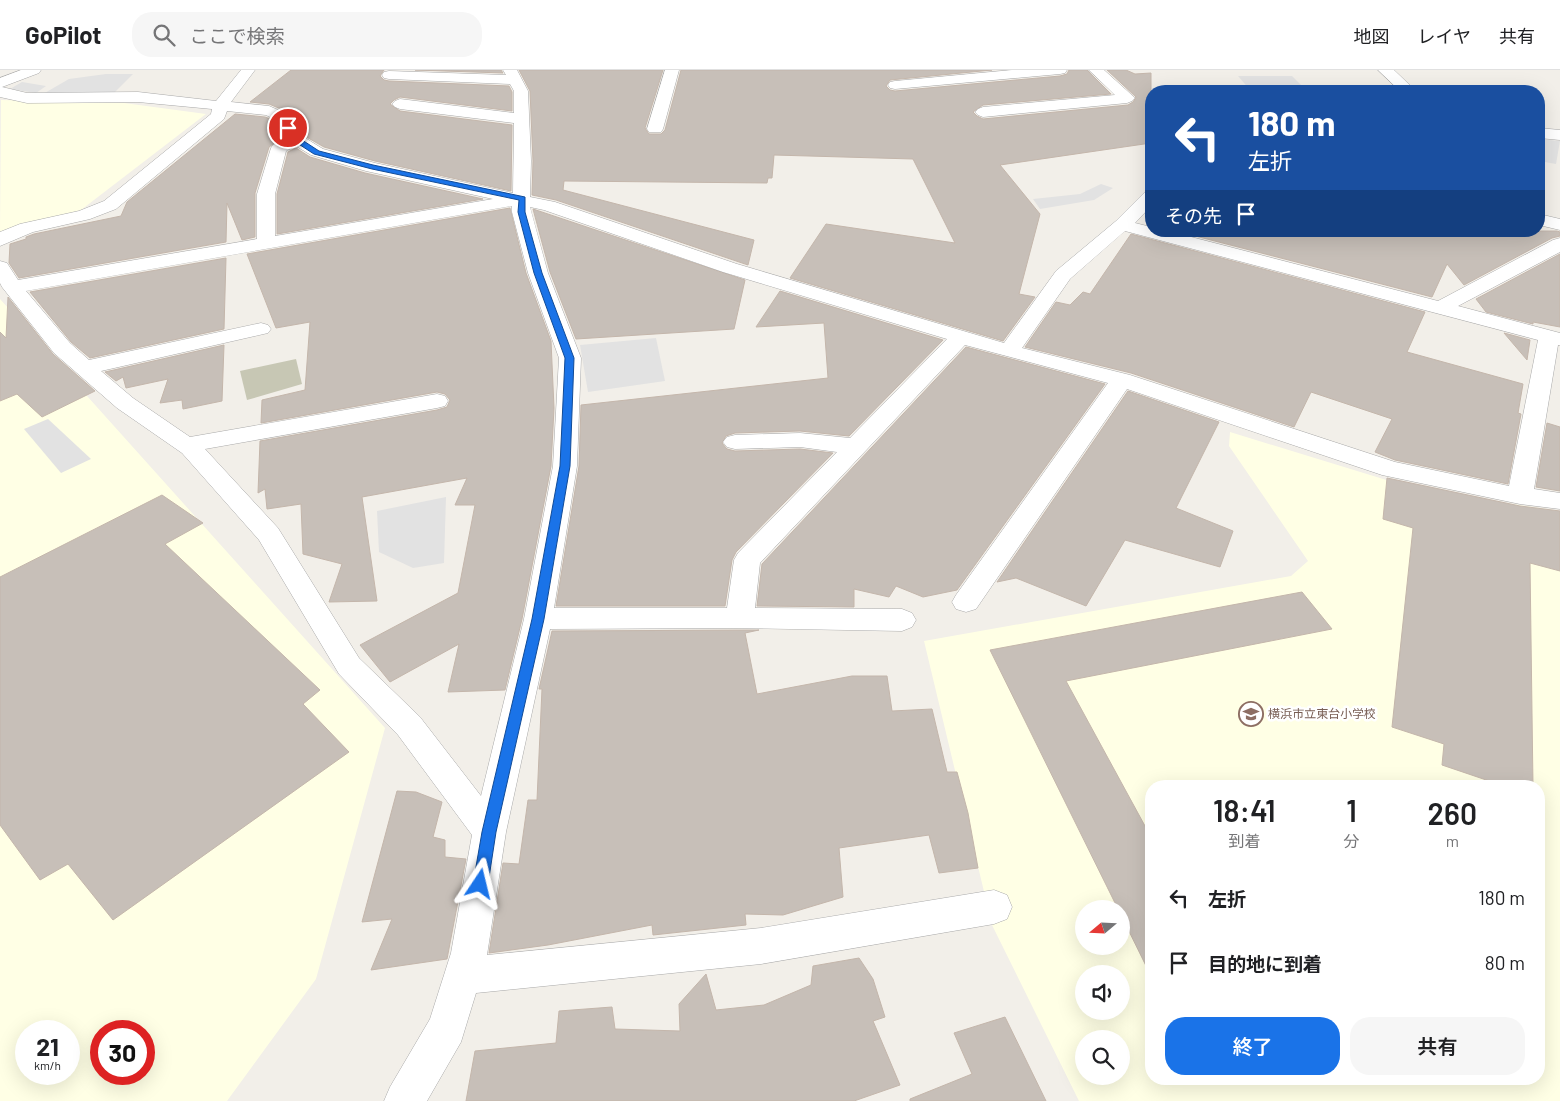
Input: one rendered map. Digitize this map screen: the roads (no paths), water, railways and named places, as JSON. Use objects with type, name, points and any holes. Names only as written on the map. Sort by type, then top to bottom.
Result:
[{"type":"street","points":[[0,83],[34,70]]},
{"type":"street","points":[[0,240],[23,229],[98,212],[104,208],[219,116],[220,106],[248,70]]},
{"type":"street","points":[[655,129],[672,70]]},
{"type":"street","points":[[895,85],[1060,70]]},
{"type":"street","points":[[983,112],[1127,98],[1096,70]]},
{"type":"street","points":[[1385,70],[1402,85]]},
{"type":"street","points":[[389,75],[513,75],[521,91],[521,212],[538,273],[570,358],[565,466],[538,619],[489,832],[468,953],[446,1028],[404,1101]]},
{"type":"street","points":[[0,92],[27,98],[138,97],[269,111],[280,116],[296,139],[317,152],[363,165],[522,198],[730,268],[1009,351],[1122,380],[1391,469],[1520,496],[1560,500]]},
{"type":"street","points":[[400,104],[522,119]]},
{"type":"street","points":[[1545,134],[1560,135]]},
{"type":"street","points":[[266,243],[266,194],[279,148],[296,139]]},
{"type":"street","points":[[6,277],[266,243],[522,198]]},
{"type":"street","points":[[1009,351],[1064,275],[1122,225],[1145,202]]},
{"type":"street","points":[[1545,221],[1560,225]]},
{"type":"street","points":[[1122,225],[1145,231]]},
{"type":"street","points":[[1168,237],[1554,337],[1520,496]]},
{"type":"street","points":[[1442,308],[1560,244]]},
{"type":"street","points":[[6,277],[62,348],[125,403],[186,445],[269,534],[349,666],[409,726],[489,832]]},
{"type":"street","points":[[85,368],[261,329]]},
{"type":"street","points":[[740,618],[747,560],[962,336]]},
{"type":"street","points":[[966,602],[1122,380]]},
{"type":"street","points":[[186,445],[437,401]]},
{"type":"street","points":[[735,442],[800,440],[856,446]]},
{"type":"street","points":[[538,619],[740,618],[902,620]]},
{"type":"street","points":[[461,976],[761,946],[994,907]]},
{"type":"place","name":"横浜市立東台小学校","points":[[1251,714]]}]
